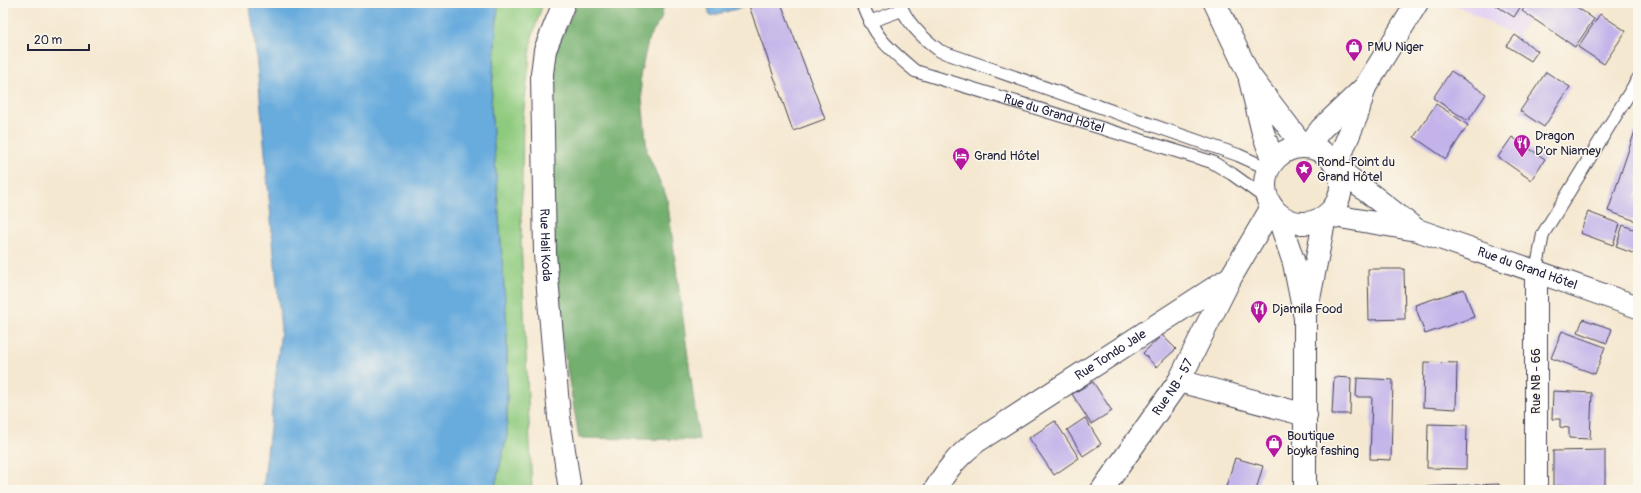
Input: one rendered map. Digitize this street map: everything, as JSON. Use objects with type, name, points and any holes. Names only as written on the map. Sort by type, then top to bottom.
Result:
[{"type":"street","name":"Rue Hali Koda","points":[[564,3],[545,50],[542,74],[545,254],[559,417],[570,490]]},
{"type":"street","points":[[1215,3],[1249,75],[1271,166]]},
{"type":"street","points":[[1305,147],[1321,129],[1365,87],[1417,3]]},
{"type":"street","points":[[1249,75],[1305,147]]},
{"type":"street","points":[[1337,167],[1357,115],[1365,87]]},
{"type":"street","points":[[1273,207],[1288,220],[1301,224],[1313,222],[1326,216],[1336,206],[1341,194],[1342,181],[1337,167],[1324,153],[1305,147],[1287,151],[1271,166],[1265,185],[1273,207],[1294,263],[1305,318],[1305,490]]},
{"type":"street","name":"Rue du Grand Hôtel","points":[[1337,167],[1416,230]]},
{"type":"street","name":"Rue Tondo Jale","points":[[935,490],[946,471],[959,456],[976,442],[1231,277],[1273,207]]},
{"type":"street","points":[[1305,318],[1326,216]]},
{"type":"street","name":"Rue du Grand Hôtel","points":[[1326,216],[1416,230],[1638,307]]},
{"type":"street","name":"Rue NB - 66","points":[[1536,272],[1536,490]]},
{"type":"street","name":"Rue NB - 57","points":[[1102,490],[1179,380],[1231,277]]},
{"type":"street","points":[[1179,380],[1306,415]]},
{"type":"lane","name":"Rue du Grand Hôtel","points":[[862,3],[869,22],[882,43],[915,71],[1212,162],[1232,174],[1273,207]]},
{"type":"lane","name":"Rue du Grand Hôtel","points":[[901,6],[923,38],[940,51],[1271,166]]},
{"type":"lane","points":[[869,22],[901,6]]},
{"type":"lane","points":[[1536,272],[1544,234],[1638,79]]},
{"type":"shaded area","points":[[1452,3],[1537,3],[1518,37]]},
{"type":"green space","points":[[498,3],[543,3],[532,37],[523,117],[521,241],[532,490],[494,490],[507,436],[507,328],[491,105]]},
{"type":"green space","points":[[577,3],[664,3],[661,19],[649,37],[640,76],[647,152],[667,198],[699,440],[579,438],[558,317],[549,242],[554,55]]},
{"type":"water","points":[[249,3],[498,3],[491,105],[507,328],[507,436],[494,490],[263,490],[281,329],[254,32]]},
{"type":"water","points":[[707,3],[743,3],[744,7],[710,16]]},
{"type":"building","points":[[748,3],[781,3],[825,119],[793,131]]},
{"type":"building","points":[[1492,3],[1523,3],[1514,17]]},
{"type":"building","points":[[1528,3],[1571,3],[1594,19],[1575,47],[1522,11]]},
{"type":"building","points":[[1600,14],[1626,31],[1604,64],[1578,47]]},
{"type":"building","points":[[1515,35],[1538,51],[1531,61],[1507,46]]},
{"type":"building","points":[[1451,71],[1486,94],[1468,121],[1433,98]]},
{"type":"building","points":[[1546,72],[1570,87],[1544,127],[1520,111]]},
{"type":"building","points":[[1436,104],[1468,125],[1446,159],[1414,137]]},
{"type":"building","points":[[1635,131],[1638,132],[1638,189],[1635,197],[1638,198],[1638,215],[1636,221],[1608,211]]},
{"type":"building","points":[[1512,137],[1545,159],[1531,180],[1498,157]]},
{"type":"building","points":[[1588,212],[1620,224],[1613,245],[1580,233]]},
{"type":"building","points":[[1623,225],[1638,231],[1638,255],[1616,247]]},
{"type":"building","points":[[1368,269],[1404,269],[1405,319],[1369,320]]},
{"type":"building","points":[[1464,289],[1474,317],[1425,334],[1415,305]]},
{"type":"building","points":[[1583,319],[1612,329],[1607,343],[1578,332]]},
{"type":"building","points":[[1562,331],[1605,347],[1595,374],[1551,358]]},
{"type":"building","points":[[1162,335],[1176,349],[1156,367],[1143,353]]},
{"type":"building","points":[[1424,362],[1457,363],[1456,409],[1423,407]]},
{"type":"building","points":[[1334,377],[1351,378],[1350,414],[1332,414]]},
{"type":"building","points":[[1357,378],[1393,380],[1391,460],[1370,459],[1372,397],[1356,397]]},
{"type":"building","points":[[1093,382],[1112,411],[1091,424],[1072,394]]},
{"type":"building","points":[[1553,391],[1592,393],[1590,439],[1569,438],[1569,428],[1560,427],[1560,419],[1552,419]]},
{"type":"building","points":[[1085,418],[1101,444],[1083,456],[1067,430]]},
{"type":"building","points":[[1055,421],[1079,458],[1054,475],[1029,438]]},
{"type":"building","points":[[1428,424],[1467,425],[1466,469],[1427,468]]},
{"type":"building","points":[[1605,450],[1605,490],[1567,490],[1567,486],[1553,486],[1553,451]]},
{"type":"building","points":[[1235,458],[1263,466],[1256,490],[1225,490]]},
{"type":"building","points":[[1499,484],[1499,490],[1415,490],[1415,487]]},
{"type":"place","name":"PMU Niger","points":[[1354,62]]},
{"type":"place","name":"Dragon D'or Niamey","points":[[1522,158]]},
{"type":"place","name":"Grand Hôtel","points":[[961,171]]},
{"type":"place","name":"Rond-Point du Grand Hôtel","points":[[1304,184]]},
{"type":"place","name":"Djamila Food","points":[[1259,324]]},
{"type":"place","name":"Boutique boyka fashing","points":[[1274,458]]}]
